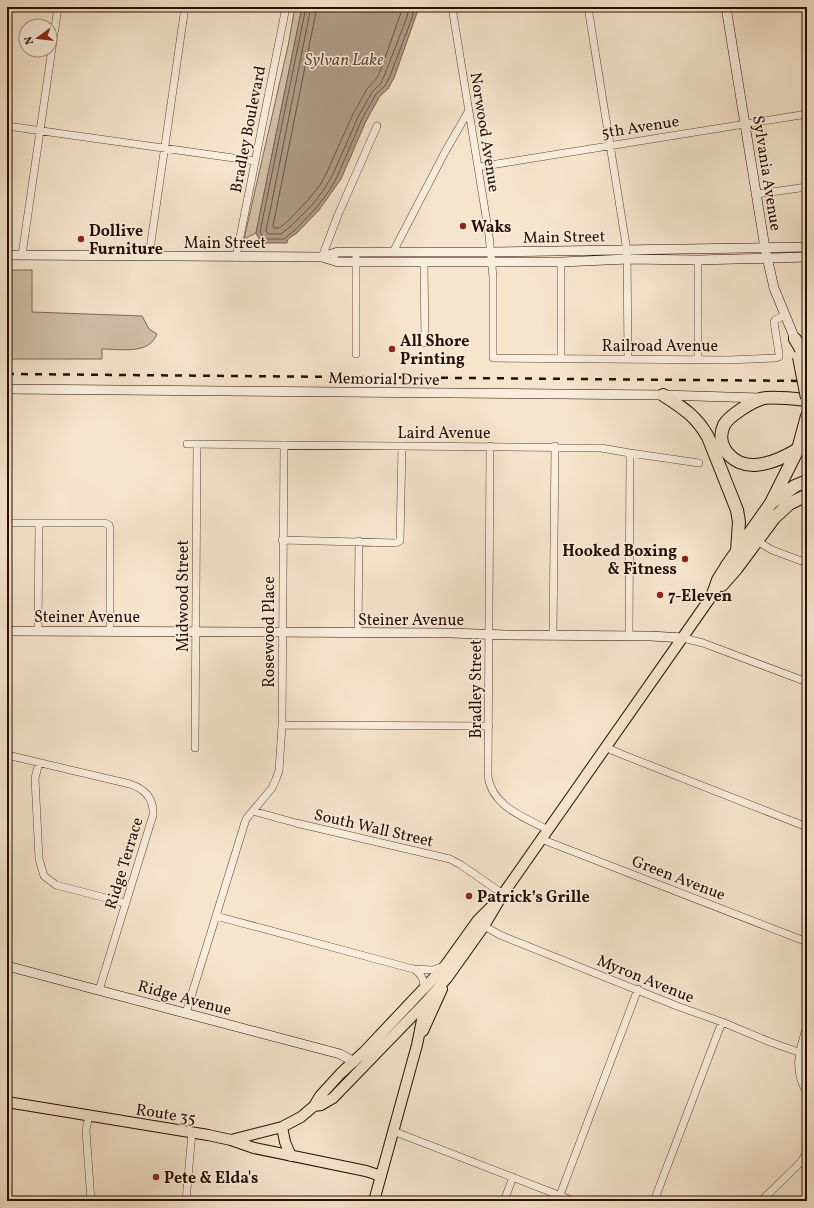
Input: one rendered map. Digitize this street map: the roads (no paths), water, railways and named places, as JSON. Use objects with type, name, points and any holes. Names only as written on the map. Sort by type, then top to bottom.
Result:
[{"type":"highway","points":[[795,339],[804,359],[803,372],[807,399],[761,398],[734,413],[724,424],[721,437],[722,443],[728,454],[732,459],[740,463],[756,465],[774,462],[798,449]]},
{"type":"highway","points":[[663,396],[689,412],[703,427],[708,436],[737,510],[740,522],[737,551]]},
{"type":"highway","points":[[713,594],[718,580],[771,503],[798,449],[807,416]]},
{"type":"highway","points":[[771,503],[795,486],[807,481]]},
{"type":"highway","points":[[713,594],[736,569],[779,513],[789,504],[807,495]]},
{"type":"main road","points":[[314,1106],[321,1105],[333,1098],[425,1003],[447,978],[484,926],[503,894],[541,839],[713,594]]},
{"type":"main road","points":[[374,1201],[417,1045],[429,990],[478,920],[503,894]]},
{"type":"main road","points":[[314,1106],[320,1096],[341,1073],[354,1062],[445,966]]},
{"type":"main road","points":[[417,1045],[447,978]]},
{"type":"main road","name":"Route 35","points":[[7,1102],[192,1132],[231,1140],[282,1127],[301,1117],[314,1106]]},
{"type":"main road","points":[[282,1127],[285,1142],[291,1156]]},
{"type":"main road","points":[[231,1140],[254,1148],[366,1171],[380,1176]]},
{"type":"street","points":[[22,255],[58,7]]},
{"type":"street","points":[[149,256],[185,7]]},
{"type":"street","name":"Bradley Boulevard","points":[[236,257],[286,7]]},
{"type":"street","name":"Norwood Avenue","points":[[452,7],[491,257],[493,277],[493,358]]},
{"type":"street","points":[[588,7],[628,255],[628,359]]},
{"type":"street","name":"Sylvania Avenue","points":[[726,7],[765,248],[774,288],[795,339]]},
{"type":"street","points":[[393,252],[445,152],[468,112]]},
{"type":"street","name":"5th Avenue","points":[[478,167],[807,114]]},
{"type":"street","points":[[7,126],[255,161]]},
{"type":"street","points":[[322,257],[338,215],[377,126]]},
{"type":"street","points":[[756,194],[807,187]]},
{"type":"street","name":"Main Street","points":[[322,257],[338,262],[424,262],[491,257],[628,255],[807,247]]},
{"type":"street","name":"Main Street","points":[[7,255],[322,257],[338,252],[393,252],[561,262],[628,255],[698,260],[807,257]]},
{"type":"street","points":[[355,252],[356,354]]},
{"type":"street","points":[[698,260],[698,359]]},
{"type":"street","points":[[424,262],[425,343]]},
{"type":"street","points":[[561,262],[561,358]]},
{"type":"street","name":"Railroad Avenue","points":[[493,358],[756,359],[779,357],[774,322],[785,315]]},
{"type":"street","name":"Memorial Drive","points":[[7,389],[761,398]]},
{"type":"street","name":"Laird Avenue","points":[[187,444],[555,446],[601,448],[699,462]]},
{"type":"street","name":"Midwood Street","points":[[195,748],[197,444]]},
{"type":"street","name":"Rosewood Place","points":[[253,811],[272,788],[276,779],[282,725],[282,540],[284,445]]},
{"type":"street","points":[[282,540],[396,543],[400,541],[402,446]]},
{"type":"street","name":"Bradley Street","points":[[490,446],[488,777],[493,793],[500,801],[512,810],[548,830]]},
{"type":"street","points":[[553,635],[555,446]]},
{"type":"street","points":[[629,636],[630,453]]},
{"type":"street","points":[[7,523],[105,523],[109,525],[110,631]]},
{"type":"street","points":[[38,524],[38,631]]},
{"type":"street","points":[[358,541],[358,633]]},
{"type":"street","points":[[757,541],[772,550],[807,563]]},
{"type":"street","name":"Steiner Avenue","points":[[7,631],[553,635],[683,638],[703,642],[807,682]]},
{"type":"street","points":[[282,725],[488,726]]},
{"type":"street","points":[[605,747],[807,827]]},
{"type":"street","name":"Ridge Terrace","points":[[7,755],[130,784],[144,791],[149,796],[152,803],[152,815],[99,990]]},
{"type":"street","points":[[39,763],[35,778],[39,859],[44,876],[56,885],[125,903]]},
{"type":"street","points":[[186,1013],[246,819],[253,811]]},
{"type":"street","name":"South Wall Street","points":[[253,811],[296,823],[450,860],[461,865],[503,894]]},
{"type":"street","name":"Green Avenue","points":[[541,839],[807,942]]},
{"type":"street","points":[[216,916],[414,969],[434,970],[445,966]]},
{"type":"street","name":"Myron Avenue","points":[[484,926],[500,935],[803,1054]]},
{"type":"street","name":"Ridge Avenue","points":[[7,966],[340,1054],[354,1062]]},
{"type":"street","points":[[414,969],[423,978],[424,989]]},
{"type":"street","points":[[560,1196],[638,989]]},
{"type":"street","points":[[654,1201],[722,1022]]},
{"type":"street","points":[[807,1026],[802,1041],[803,1054],[798,1068],[800,1079],[807,1093]]},
{"type":"street","points":[[88,1116],[86,1130],[91,1201]]},
{"type":"street","points":[[393,1131],[574,1201]]},
{"type":"street","points":[[186,1201],[192,1132]]},
{"type":"street","points":[[761,1201],[800,1162],[807,1152]]},
{"type":"street","points":[[504,1201],[513,1178]]},
{"type":"water","name":"Sylvan Lake","points":[[302,7],[418,7],[418,10],[394,78],[388,89],[380,96],[366,121],[341,179],[319,210],[297,233],[288,239],[287,243],[261,243],[256,233]]},
{"type":"railway","points":[[7,374],[807,381]]},
{"type":"place","name":"Waks","points":[[463,226]]},
{"type":"place","name":"Dollive Furniture","points":[[81,239]]},
{"type":"place","name":"All Shore Printing","points":[[392,349]]},
{"type":"place","name":"Hooked Boxing & Fitness","points":[[685,559]]},
{"type":"place","name":"7-Eleven","points":[[660,595]]},
{"type":"place","name":"Patrick’s Grille","points":[[469,896]]},
{"type":"place","name":"Pete & Elda's","points":[[156,1177]]}]
